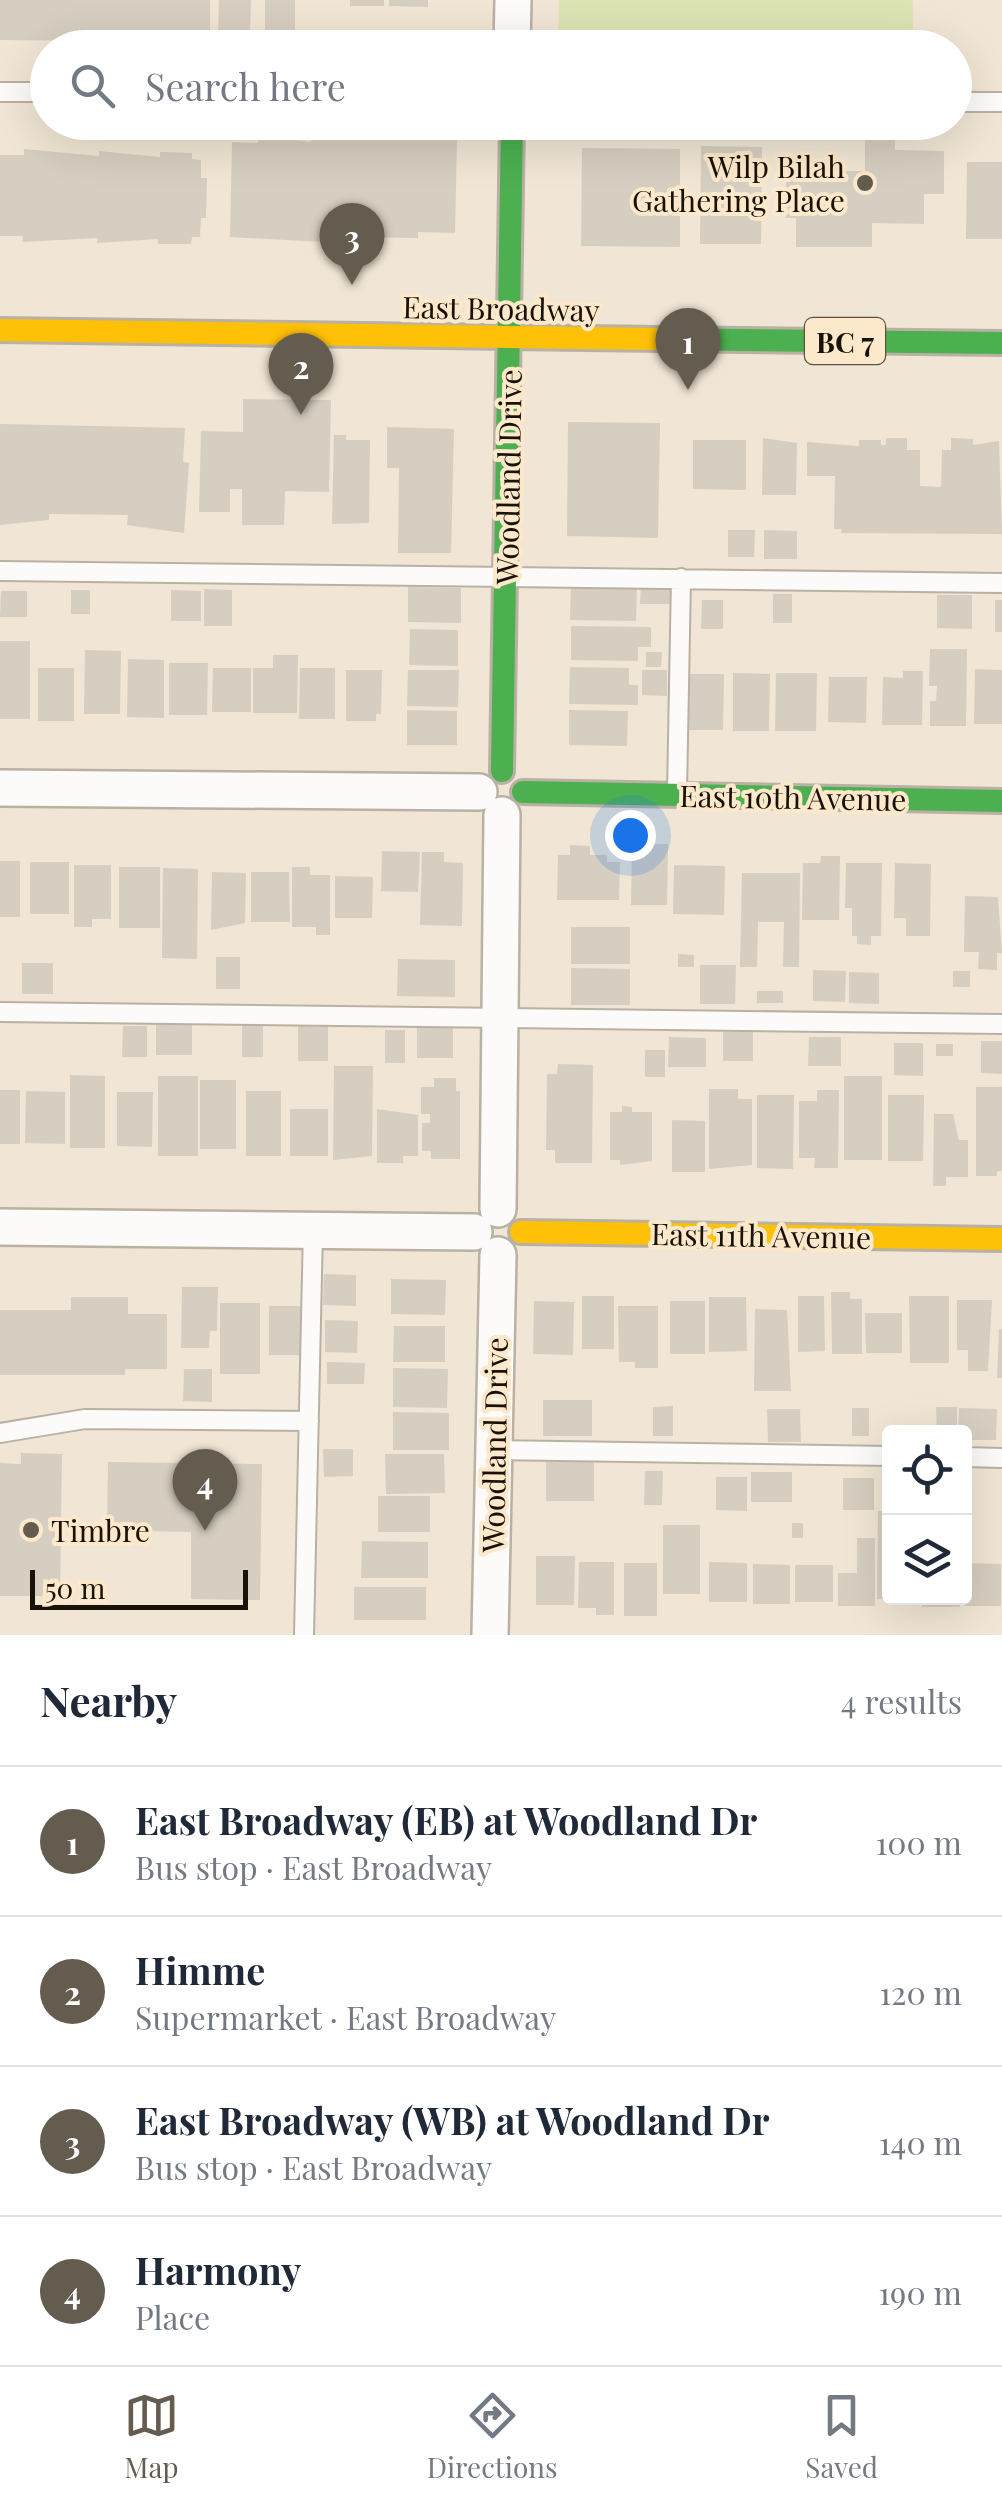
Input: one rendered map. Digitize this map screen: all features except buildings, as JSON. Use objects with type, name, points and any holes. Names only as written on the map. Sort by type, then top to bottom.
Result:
[{"type":"street","points":[[512,0],[512,30]]},
{"type":"street","name":"Woodland Drive","points":[[490,1635],[512,140]]},
{"type":"street","name":"East Broadway","points":[[0,330],[1002,343]]},
{"type":"street","name":"East 10th Avenue","points":[[0,788],[1002,800]]},
{"type":"street","name":"East 11th Avenue","points":[[0,1227],[1002,1239]]},
{"type":"lane","points":[[0,92],[30,92]]},
{"type":"lane","points":[[972,102],[1002,102]]},
{"type":"lane","points":[[0,572],[1002,583]]},
{"type":"lane","points":[[677,795],[681,578]]},
{"type":"lane","points":[[0,1012],[1002,1024]]},
{"type":"lane","points":[[304,1635],[313,1230]]},
{"type":"lane","points":[[0,1433],[85,1419],[308,1422]]},
{"type":"lane","points":[[494,1450],[882,1456]]},
{"type":"lane","points":[[972,1457],[1002,1458]]},
{"type":"green space","points":[[559,0],[913,0],[913,30],[558,30]]},
{"type":"traffic: fast","points":[[502,771],[512,140]]},
{"type":"traffic: fast","points":[[662,339],[1002,343]]},
{"type":"traffic: fast","points":[[523,792],[1002,801]]},
{"type":"traffic: slow","points":[[0,330],[662,339]]},
{"type":"traffic: slow","points":[[521,1232],[1002,1239]]},
{"type":"place","name":"Wilp Bilah Gathering Place","points":[[865,183]]},
{"type":"place","name":"East Broadway (WB) at Woodland Dr","points":[[352,285]]},
{"type":"place","name":"East Broadway (EB) at Woodland Dr","points":[[688,390]]},
{"type":"place","name":"Himme","points":[[301,415]]},
{"type":"place","name":"Timbre","points":[[31,1530]]},
{"type":"place","name":"Harmony","points":[[205,1531]]}]
